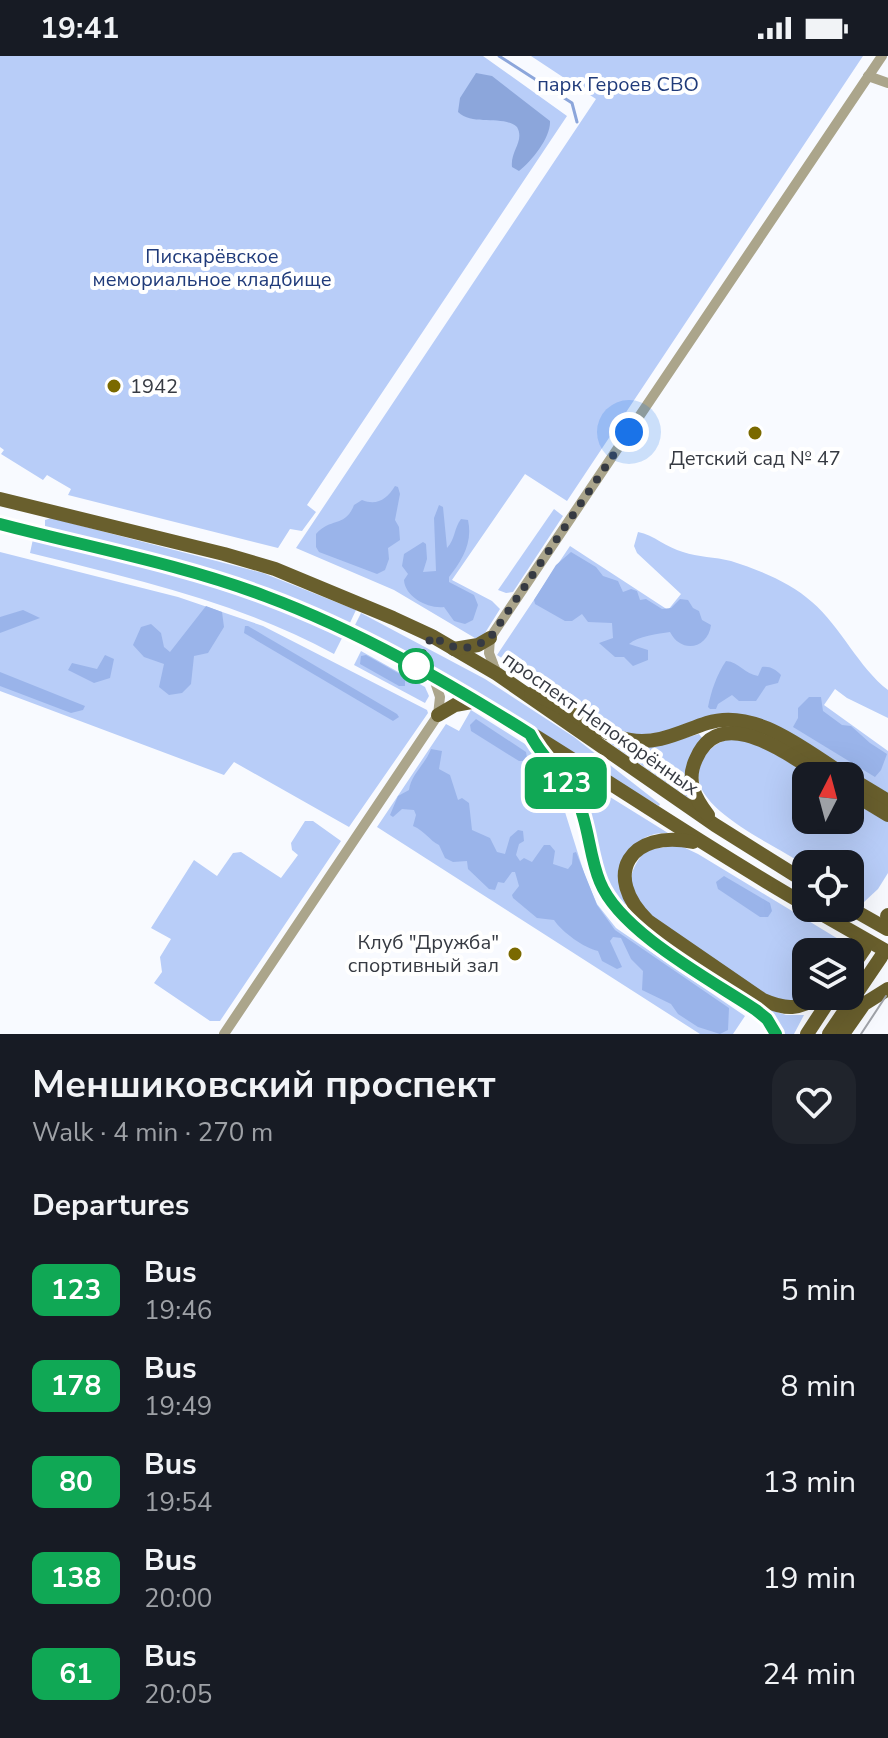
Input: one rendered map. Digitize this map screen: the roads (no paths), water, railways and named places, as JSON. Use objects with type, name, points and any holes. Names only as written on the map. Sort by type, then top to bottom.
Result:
[{"type":"main road","name":"проспект Непокорённых","points":[[0,499],[275,569],[393,618],[497,674],[717,826],[792,873]]},
{"type":"main road","name":"проспект Непокорённых","points":[[0,524],[215,579],[264,595],[349,631],[477,701],[704,845],[792,897]]},
{"type":"main road","points":[[454,649],[478,645],[490,638]]},
{"type":"main road","points":[[522,692],[550,699],[615,736],[630,740],[661,739],[722,719],[769,729],[823,762]]},
{"type":"main road","points":[[438,715],[455,705],[477,701]]},
{"type":"main road","points":[[717,826],[697,801],[690,780],[697,755],[714,737],[723,733],[748,735],[797,762]]},
{"type":"main road","points":[[530,734],[537,749],[560,774],[576,798],[600,882],[617,911],[640,933],[756,1010],[767,1019],[776,1034]]},
{"type":"main road","points":[[864,787],[888,801]]},
{"type":"main road","points":[[864,800],[888,815]]},
{"type":"main road","points":[[704,845],[675,838],[646,842],[636,850],[626,869],[630,900],[648,921],[763,1000],[776,1006],[792,1008]]},
{"type":"main road","points":[[864,913],[888,922]]},
{"type":"main road","name":"проспект Непокорённых","points":[[833,922],[877,951]]},
{"type":"main road","points":[[829,1034],[877,951]]},
{"type":"main road","points":[[843,1034],[864,1004],[888,989]]},
{"type":"main road","points":[[807,1034],[823,1010]]},
{"type":"street","points":[[497,674],[489,653],[490,638],[882,56]]},
{"type":"street","points":[[868,76],[888,83]]},
{"type":"street","points":[[224,1034],[438,715],[440,697],[433,676]]},
{"type":"waterway","points":[[499,56],[572,103],[577,122]]},
{"type":"tram line","points":[[861,1034],[886,996]]},
{"type":"place","name":"1942","points":[[114,386]]},
{"type":"place","name":"Детский сад № 47","points":[[755,433]]},
{"type":"place","name":"Клуб \"Дружба\" спортивный зал","points":[[515,954]]},
{"type":"park label","name":"парк Героев СВО","points":[[618,84]]},
{"type":"park label","name":"Пискарёвское мемориальное кладбище","points":[[212,268]]}]
